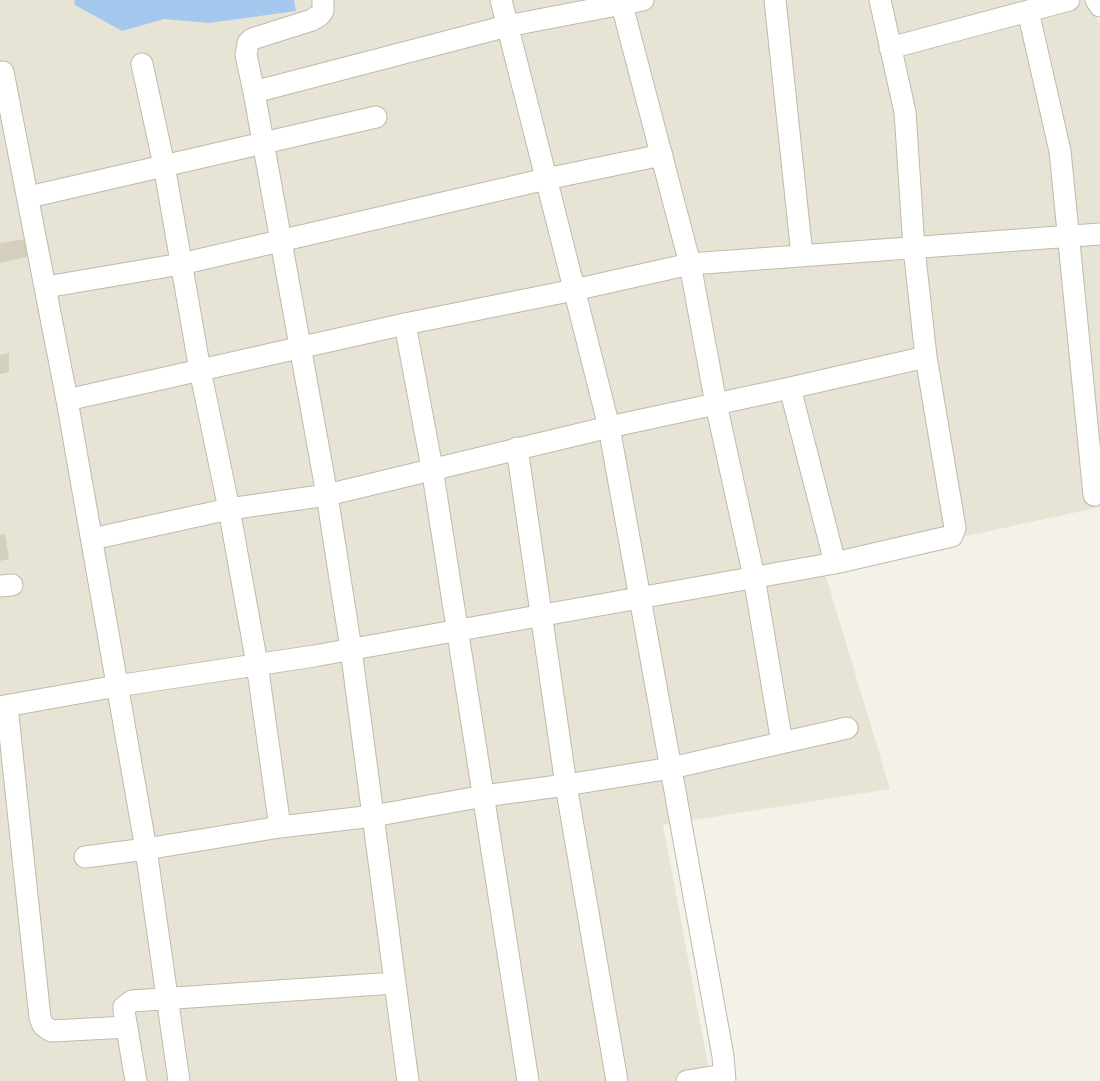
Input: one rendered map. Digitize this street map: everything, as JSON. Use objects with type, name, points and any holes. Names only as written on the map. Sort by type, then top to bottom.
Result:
[{"type":"street","points":[[322,0],[323,11],[316,18],[252,39],[248,43],[246,55],[327,495],[351,649],[408,1081]]},
{"type":"street","points":[[501,0],[609,427],[723,1056],[725,1078],[687,1081]]},
{"type":"street","points":[[775,0],[802,256]]},
{"type":"street","points":[[127,1027],[52,1031],[43,1025],[40,1018],[4,707],[117,686],[351,649],[835,563],[950,538],[954,534],[955,528],[926,357],[914,248],[905,112],[880,0]]},
{"type":"street","points":[[890,48],[1069,0]]},
{"type":"street","points":[[1096,0],[1100,6]]},
{"type":"street","points":[[254,92],[507,26],[636,1],[662,155],[690,264],[716,404],[754,577],[782,743]]},
{"type":"street","points":[[1028,11],[1060,151],[1094,495]]},
{"type":"street","points":[[142,64],[164,166],[200,370],[229,509],[257,664],[280,826]]},
{"type":"street","points":[[3,72],[7,126],[29,197],[92,539],[146,849],[179,1081]]},
{"type":"street","points":[[29,197],[376,117]]},
{"type":"street","points":[[46,288],[181,264],[546,179],[662,155]]},
{"type":"street","points":[[67,400],[405,324],[574,290],[690,264],[1100,234]]},
{"type":"street","points":[[405,324],[432,468],[528,1081]]},
{"type":"street","points":[[92,539],[229,509],[327,495],[517,448],[926,357]]},
{"type":"street","points":[[790,388],[835,563]]},
{"type":"street","points":[[517,448],[566,785],[617,1081]]},
{"type":"street","points":[[85,857],[146,849],[280,826],[373,816],[484,796],[671,768],[848,728]]},
{"type":"street","points":[[136,1081],[124,1011],[124,1006],[127,1003],[137,1000],[395,983]]},
{"type":"shaded area","points":[[0,0],[1084,0],[1100,23],[1100,507],[823,567],[890,789],[663,825],[711,1081],[0,1081]]},
{"type":"water","points":[[74,0],[294,0],[296,11],[209,23],[164,19],[122,31],[75,5]]},
{"type":"building","points":[[26,239],[30,256],[0,263],[0,243]]},
{"type":"building","points":[[9,353],[9,372],[0,374],[0,355]]},
{"type":"building","points":[[5,534],[9,559],[0,561],[0,535]]}]
